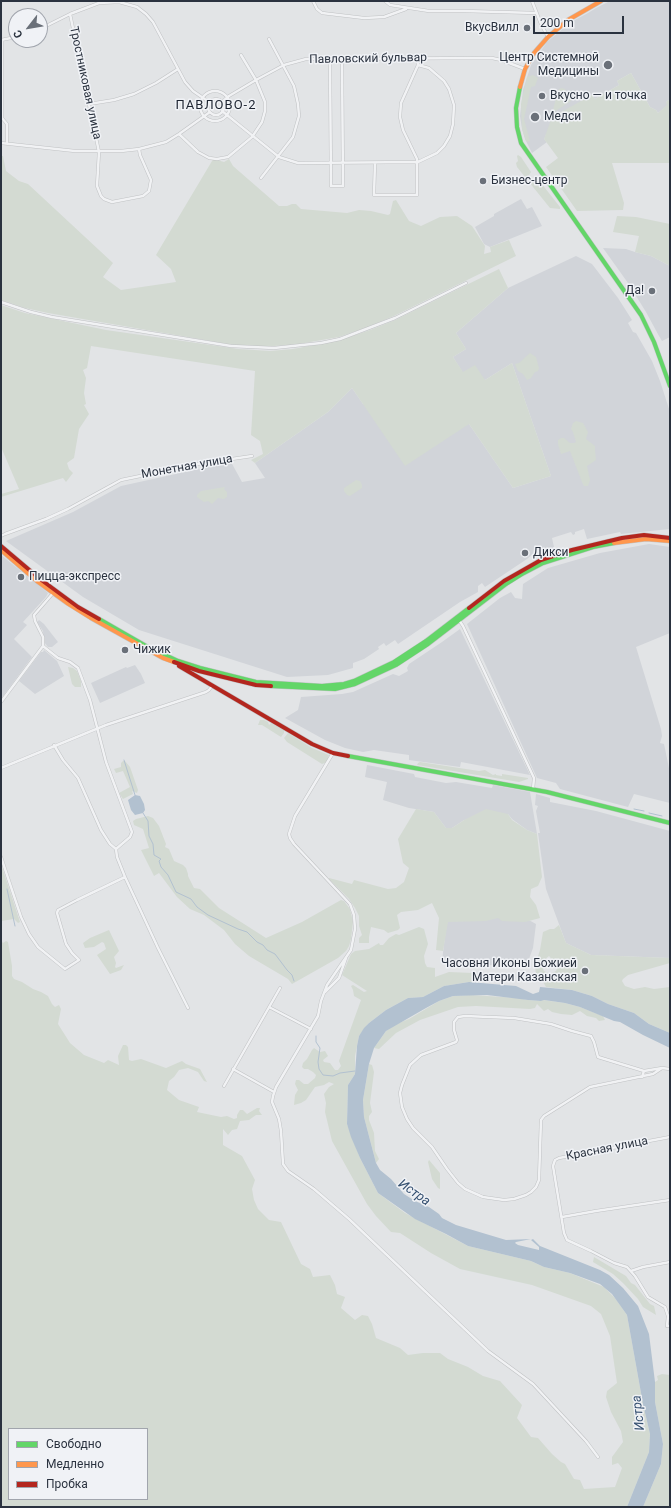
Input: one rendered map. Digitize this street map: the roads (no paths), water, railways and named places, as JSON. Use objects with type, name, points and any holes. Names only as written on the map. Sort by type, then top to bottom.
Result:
[{"type":"main road","points":[[601,1],[573,17],[548,37],[534,53],[525,69],[520,84],[516,108],[517,127],[521,143],[530,157],[610,269],[637,310],[654,342],[670,386]]},
{"type":"main road","points":[[1,546],[54,592],[92,616],[146,646],[178,661],[200,670],[236,678],[272,684],[322,686],[344,684],[380,670],[409,653],[504,581],[542,560],[572,550],[622,538],[644,535],[670,538]]},
{"type":"main road","points":[[172,662],[235,681],[273,687],[322,689],[345,687],[366,680],[396,665],[428,644],[506,584],[522,574],[558,557],[593,547],[623,541],[646,539],[670,541]]},
{"type":"main road","points":[[1,550],[90,618],[172,662],[312,744],[333,753],[533,789],[670,823]]},
{"type":"main road","points":[[198,678],[200,670]]},
{"type":"street","points":[[312,1],[317,9],[322,13],[364,18],[384,17],[407,8]]},
{"type":"street","points":[[385,1],[390,5],[429,11],[536,13]]},
{"type":"street","points":[[532,1],[543,30],[548,37]]},
{"type":"street","points":[[48,25],[70,14],[99,4],[111,2],[129,4],[137,7],[153,22],[185,82],[193,91],[209,102]]},
{"type":"street","name":"Тростниковая улица","points":[[70,14],[100,152]]},
{"type":"street","points":[[261,178],[293,137],[299,116],[297,94],[284,65],[269,39]]},
{"type":"street","points":[[2,40],[2,118],[7,124],[7,143]]},
{"type":"street","points":[[179,134],[198,152],[210,158],[217,159],[228,157],[252,137],[262,122],[265,111],[265,102],[256,80],[242,55]]},
{"type":"street","name":"Павловский бульвар","points":[[222,102],[227,97],[284,65],[306,59],[492,58],[525,69]]},
{"type":"street","points":[[330,59],[331,186],[343,186],[342,59]]},
{"type":"street","points":[[375,163],[374,194],[417,195],[418,162],[403,130],[400,117],[401,103],[418,66],[418,59]]},
{"type":"street","points":[[222,112],[278,157],[298,163],[418,162],[437,153],[444,146],[453,124],[454,104],[449,89],[444,81],[429,68],[418,66]]},
{"type":"street","points":[[89,104],[114,100],[134,94],[156,83],[178,69]]},
{"type":"street","points":[[214,91],[224,94],[227,97],[230,108],[227,116],[213,122],[203,116],[200,107],[202,98],[214,91]]},
{"type":"street","points":[[209,102],[214,99],[220,100],[224,107],[222,112]]},
{"type":"street","points":[[209,102],[208,107],[210,112]]},
{"type":"street","points":[[1,143],[76,151],[100,152],[139,149],[166,142],[210,112],[217,114],[222,112]]},
{"type":"street","points":[[100,152],[96,186],[101,196],[112,202],[143,196],[150,188],[150,176],[140,156],[139,149]]},
{"type":"street","points":[[1,302],[31,312],[60,318],[231,346],[274,348],[321,343],[340,339],[395,318],[466,283]]},
{"type":"street","name":"Монетная улица","points":[[1,536],[68,509],[121,480],[198,464],[252,456]]},
{"type":"street","points":[[1,702],[43,646],[43,637],[35,621],[34,615],[54,592]]},
{"type":"street","points":[[459,620],[534,778],[533,789]]},
{"type":"street","points":[[43,646],[58,658],[70,662],[78,668],[90,700],[106,762],[132,832],[130,837],[116,850]]},
{"type":"street","points":[[1,768],[98,728],[206,692],[212,686]]},
{"type":"street","points":[[54,745],[63,760],[78,778],[101,830],[116,850],[125,877],[188,1008]]},
{"type":"street","points":[[333,753],[295,816],[289,834],[294,844],[347,900],[353,910],[355,921],[354,938],[351,950],[327,985],[321,1001],[318,1016],[274,1092],[272,1102],[279,1120],[281,1131],[283,1164],[285,1168],[314,1189],[349,1219],[488,1351],[533,1384],[586,1441],[598,1457]]},
{"type":"street","points":[[1,857],[21,917],[29,934],[38,947],[65,969],[79,960],[66,944],[57,913],[58,910],[125,877]]},
{"type":"street","points":[[324,993],[339,978],[346,956]]},
{"type":"street","points":[[224,1086],[280,988]]},
{"type":"street","points":[[269,1007],[310,1029]]},
{"type":"street","points":[[662,1068],[653,1074],[642,1077],[590,1087],[544,1116],[541,1120],[538,1180],[536,1187],[526,1195],[514,1199],[504,1200],[483,1197],[472,1193],[458,1183],[432,1147],[407,1119],[402,1107],[400,1093],[405,1075],[410,1065],[421,1055],[456,1042],[454,1022],[458,1017],[465,1016],[514,1018],[551,1024],[591,1036],[598,1057],[644,1071],[662,1068],[670,1070]]},
{"type":"street","points":[[233,1069],[274,1092]]},
{"type":"street","points":[[642,1077],[644,1071]]},
{"type":"street","name":"Красная улица","points":[[562,1217],[553,1171],[555,1160],[670,1137]]},
{"type":"street","points":[[669,1326],[665,1307],[648,1297],[627,1267],[618,1265],[567,1240],[564,1233],[562,1217],[670,1200]]},
{"type":"street","points":[[630,1271],[670,1262]]},
{"type":"water","points":[[135,795],[140,796],[145,810],[143,813],[135,815],[131,810],[128,800]]},
{"type":"water","points":[[469,982],[516,986],[533,994],[539,992],[540,987],[572,990],[592,996],[608,1004],[634,1013],[649,1024],[670,1033],[670,1048],[620,1022],[565,1003],[487,995],[453,996],[439,1001],[386,1031],[374,1048],[369,1064],[363,1100],[364,1117],[376,1163],[380,1170],[391,1179],[404,1194],[429,1207],[442,1218],[456,1225],[506,1240],[531,1239],[515,1243],[539,1250],[539,1247],[531,1240],[533,1239],[540,1246],[600,1270],[609,1275],[623,1288],[638,1306],[649,1334],[655,1382],[655,1402],[663,1444],[661,1464],[643,1507],[627,1507],[649,1452],[650,1434],[627,1315],[612,1294],[600,1284],[570,1273],[544,1267],[531,1261],[468,1246],[415,1219],[378,1193],[351,1137],[347,1124],[348,1085],[355,1074],[357,1046],[359,1036],[364,1028],[386,1010],[408,998],[423,997],[444,986]]},
{"type":"waterway","points":[[124,760],[135,795]]},
{"type":"waterway","points":[[634,809],[644,811]]},
{"type":"waterway","points":[[143,813],[148,821],[149,836],[153,844],[154,855],[161,859],[159,861],[161,867],[168,875],[176,892],[191,899],[197,907],[208,915],[247,932],[267,950],[275,954],[292,975],[294,981]]},
{"type":"waterway","points":[[649,813],[662,816]]},
{"type":"waterway","points":[[7,889],[15,926]]},
{"type":"waterway","points":[[316,1036],[316,1042],[320,1048],[318,1062],[319,1069],[323,1075],[333,1076],[340,1073],[355,1071]]},
{"type":"place","name":"ВкусВилл","points":[[527,28]]},
{"type":"place","name":"Центр Системной Медицины","points":[[608,65]]},
{"type":"place","name":"Вкусно — и точка","points":[[542,96]]},
{"type":"place","name":"Медси","points":[[535,117]]},
{"type":"place","name":"Бизнес-центр","points":[[483,181]]},
{"type":"place","name":"Да!","points":[[652,291]]},
{"type":"place","name":"Дикси","points":[[525,553]]},
{"type":"place","name":"Пицца-экспресс","points":[[21,577]]},
{"type":"place","name":"Чижик","points":[[125,650]]},
{"type":"place","name":"Часовня Иконы Божией Матери Казанская","points":[[585,971]]},
{"type":"district","name":"ПАВЛОВО-2","points":[[216,106]]},
{"type":"water label","name":"Истра","points":[[414,1193]]},
{"type":"water label","name":"Истра","points":[[639,1413]]}]
